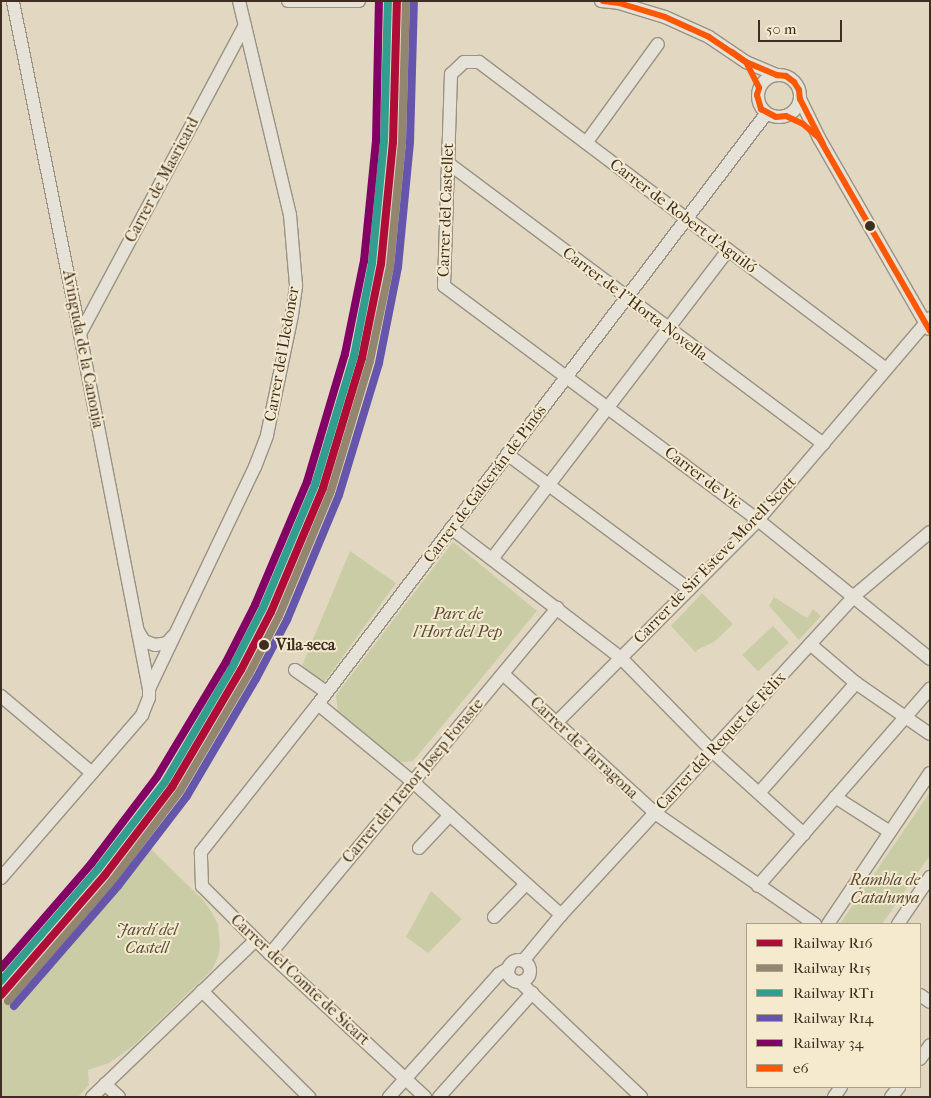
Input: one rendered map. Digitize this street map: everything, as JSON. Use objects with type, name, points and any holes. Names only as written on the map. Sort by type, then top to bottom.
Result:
[{"type":"street","name":"Carrer del Lledoner","points":[[149,689],[255,467],[267,435],[292,315],[296,285],[290,215],[239,1]]},
{"type":"street","points":[[288,1],[359,1]]},
{"type":"street","points":[[601,1],[619,3],[665,16],[709,37],[746,62],[777,75],[786,76],[794,82],[819,138],[928,324]]},
{"type":"street","name":"Avinguda de la Canonja","points":[[15,4],[149,689]]},
{"type":"street","name":"Carrer de Masricard","points":[[80,334],[245,26]]},
{"type":"street","points":[[586,143],[658,44]]},
{"type":"street","name":"Carrer del Castellet","points":[[479,62],[464,62],[451,74],[444,286],[566,377]]},
{"type":"street","name":"Carrer de Robert d'Aguiló","points":[[479,62],[886,370]]},
{"type":"street","points":[[746,62],[759,88],[758,102],[766,114],[776,117],[786,116],[795,110],[800,99]]},
{"type":"street","points":[[759,88],[766,79],[777,75]]},
{"type":"street","name":"Carrer de Galcerán de Pinós","points":[[201,852],[318,704],[766,114]]},
{"type":"street","points":[[786,116],[803,124],[819,138]]},
{"type":"street","name":"Carrer de l''Horta Novella","points":[[448,163],[823,444]]},
{"type":"street","points":[[492,559],[728,250]]},
{"type":"street","name":"Carrer de Sir Esteve Morell Scott","points":[[556,723],[758,520],[886,370],[928,324]]},
{"type":"street","name":"Carrer de Vic","points":[[566,377],[758,520],[930,659]]},
{"type":"street","points":[[508,454],[689,589]]},
{"type":"street","points":[[452,528],[621,658],[712,751],[804,834]]},
{"type":"street","name":"Carrer del Requet de Fèlix","points":[[523,961],[562,915],[854,596],[930,532]]},
{"type":"street","name":"Carrer del Tenor Josep Foraste","points":[[270,954],[557,608]]},
{"type":"street","points":[[138,631],[144,640],[155,645],[167,643],[176,632]]},
{"type":"street","points":[[810,644],[856,683],[930,734]]},
{"type":"street","points":[[295,670],[326,692]]},
{"type":"street","name":"Carrer de Tarragona","points":[[503,674],[655,813],[814,923]]},
{"type":"street","points":[[759,793],[856,683]]},
{"type":"street","points":[[1,878],[142,715],[149,698],[149,689]]},
{"type":"street","points":[[758,886],[930,689]]},
{"type":"street","points":[[1,696],[92,773]]},
{"type":"street","points":[[318,704],[412,782],[562,915]]},
{"type":"street","points":[[829,923],[930,773]]},
{"type":"street","points":[[836,797],[890,832]]},
{"type":"street","points":[[419,848],[450,815]]},
{"type":"street","name":"Carrer del Comte de Sicart","points":[[201,852],[202,886],[270,954],[425,1097]]},
{"type":"street","points":[[899,923],[930,877]]},
{"type":"street","points":[[494,917],[526,884]]},
{"type":"street","points":[[92,1097],[256,940]]},
{"type":"street","points":[[389,1097],[499,974],[513,963],[523,961],[528,966],[530,973],[527,979],[520,982]]},
{"type":"street","points":[[509,968],[511,978],[520,982],[641,1097]]},
{"type":"street","points":[[202,991],[309,1097]]},
{"type":"street","points":[[439,1097],[532,993]]},
{"type":"street","points":[[921,1058],[930,1045]]},
{"type":"street","points":[[105,1084],[119,1097]]},
{"type":"green space","name":"Parc de l'Hort del Pep","points":[[453,542],[537,611],[413,761],[394,763],[338,714],[336,695]]},
{"type":"green space","points":[[350,551],[396,583],[320,688],[299,673]]},
{"type":"green space","points":[[702,593],[733,624],[714,642],[697,650],[696,653],[671,626]]},
{"type":"green space","points":[[774,597],[807,618],[813,609],[821,616],[799,640],[769,606]]},
{"type":"green space","points":[[773,626],[789,643],[758,671],[742,655]]},
{"type":"green space","name":"Rambla de Catalunya","points":[[930,792],[930,855],[883,923],[841,923]]},
{"type":"green space","name":"Jardí del Castell","points":[[145,843],[204,901],[218,924],[219,954],[212,970],[133,1046],[109,1063],[88,1070],[89,1085],[78,1097],[1,1097],[1,1005]]},
{"type":"green space","points":[[431,891],[462,919],[428,953],[406,937]]},
{"type":"rail line","name":"34","points":[[1,968],[91,864],[157,777],[226,662],[255,605],[307,482],[345,354],[364,261],[376,141],[379,1]]},
{"type":"rail line","name":"RT1","points":[[1,981],[98,869],[165,782],[233,666],[263,608],[315,485],[354,356],[372,263],[384,141],[388,1]]},
{"type":"rail line","name":"R16","points":[[1,995],[105,875],[172,787],[241,670],[271,612],[323,488],[362,358],[381,264],[393,142],[397,1]]},
{"type":"rail line","name":"R15","points":[[8,1001],[112,881],[180,791],[249,674],[279,616],[331,491],[370,361],[390,266],[402,142],[406,1]]},
{"type":"rail line","name":"R14","points":[[14,1006],[118,886],[187,796],[256,679],[287,620],[339,495],[379,363],[398,267],[410,142],[414,1]]},
{"type":"transit line","name":"e6","points":[[603,1],[619,3],[665,17],[709,37],[746,62],[759,88],[757,95],[761,109],[776,117],[786,116],[803,124],[819,138],[930,331]]},
{"type":"transit line","name":"e6","points":[[732,52],[746,62],[777,75],[786,76],[794,82],[799,90],[800,99],[823,144]]},
{"type":"place","name":"Vila-seca","points":[[264,645]]}]
